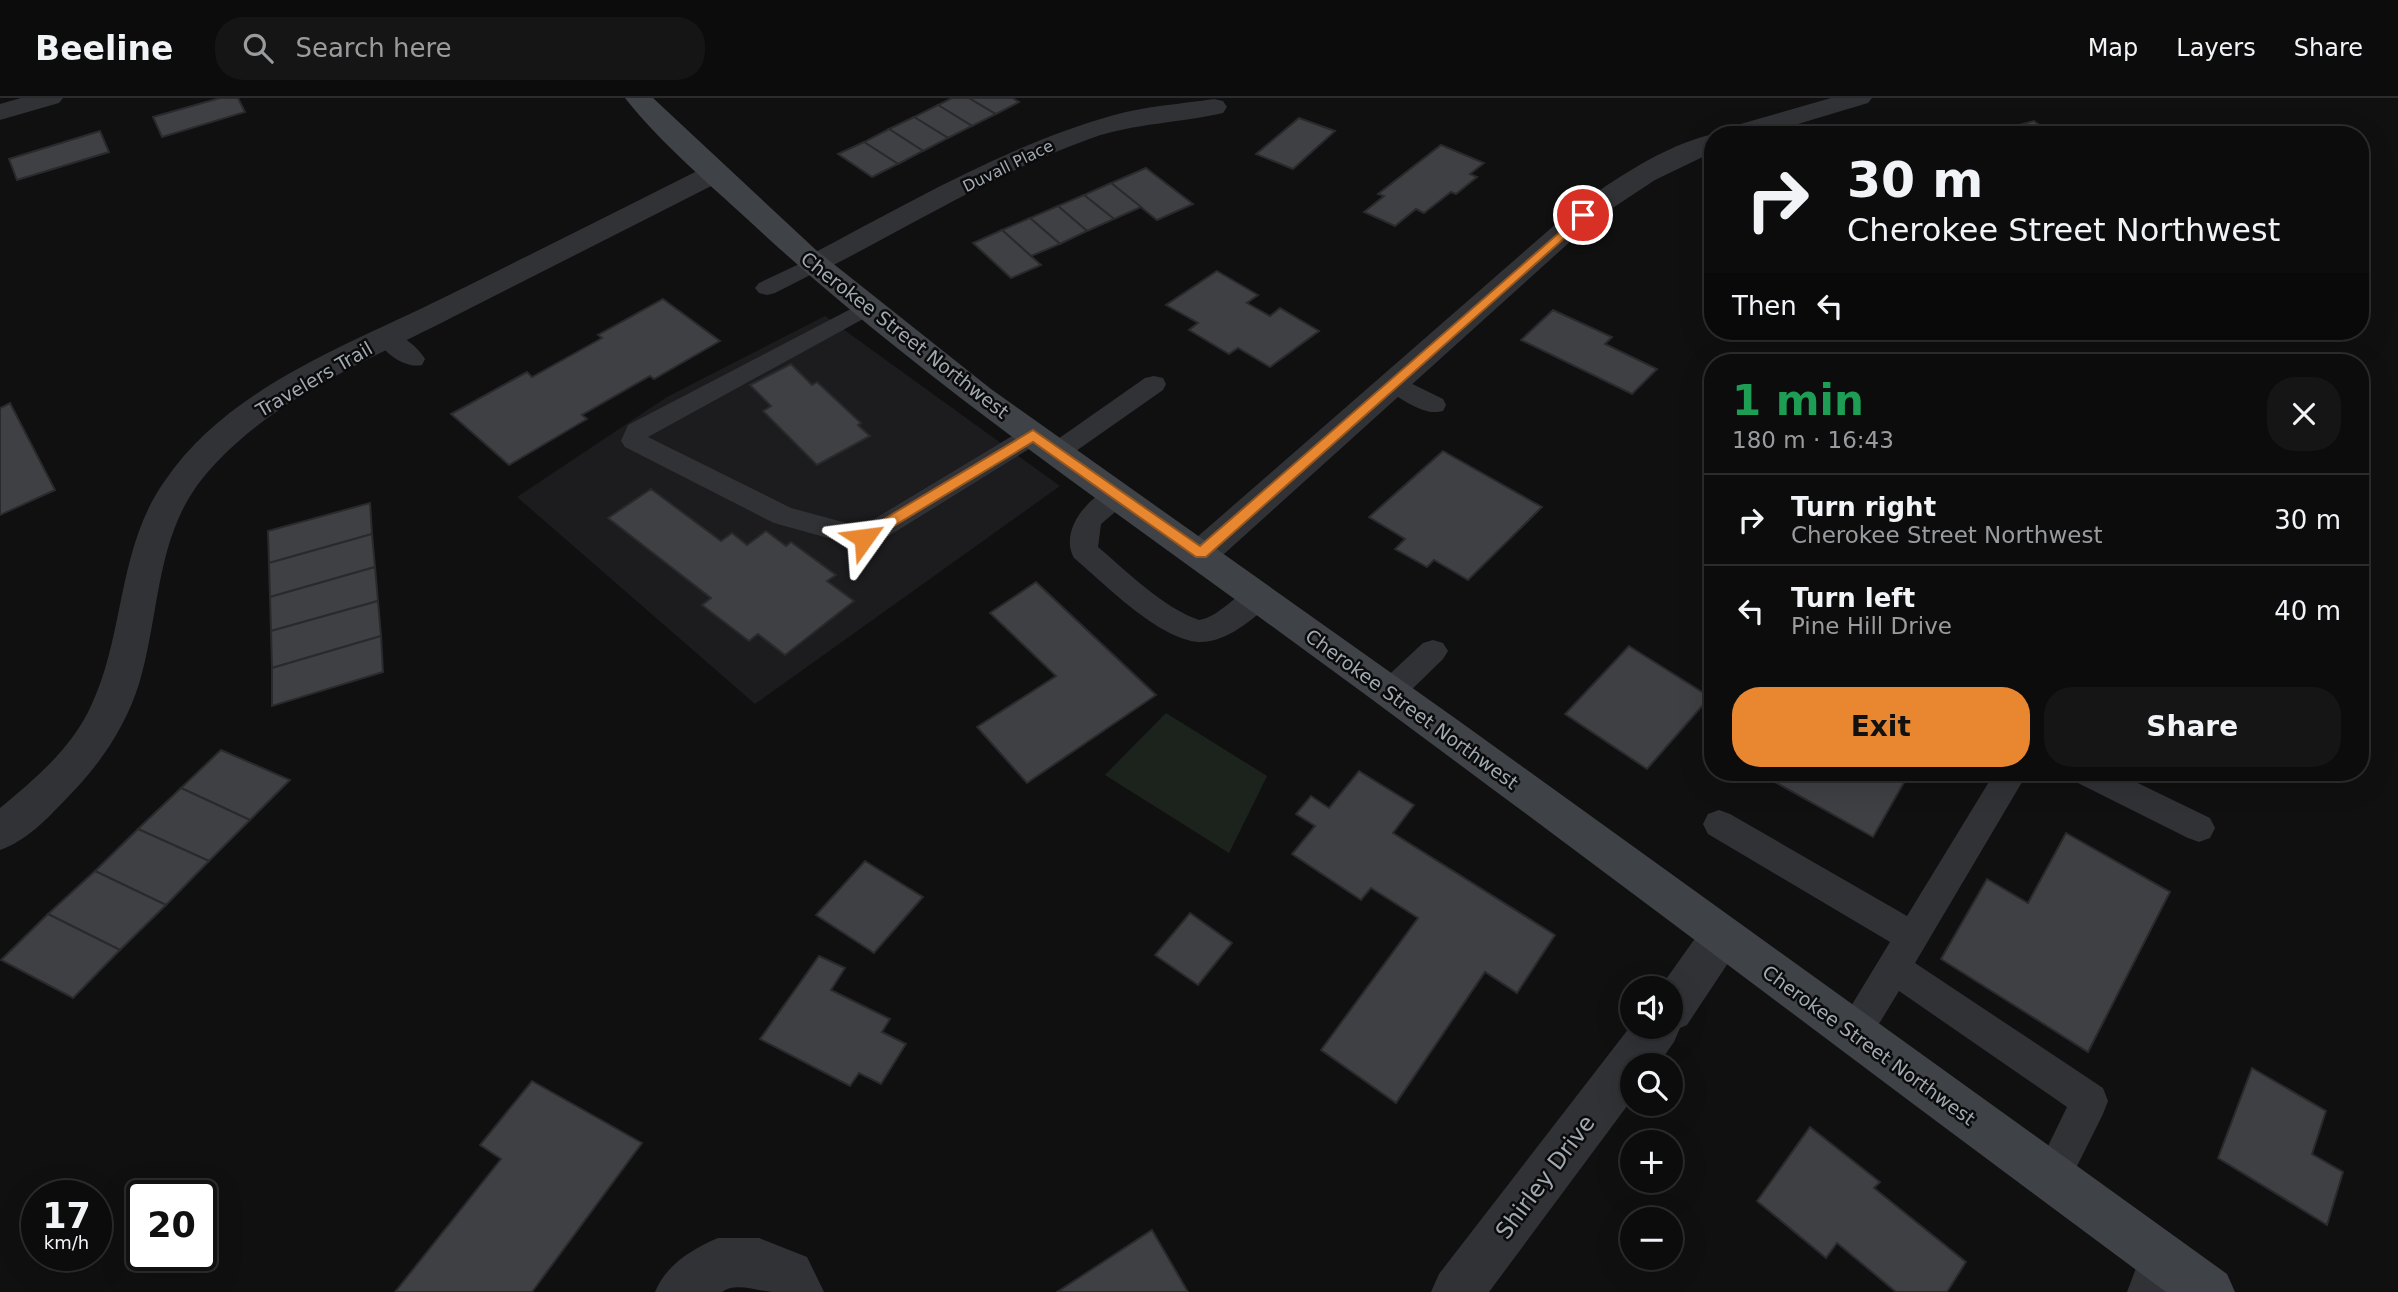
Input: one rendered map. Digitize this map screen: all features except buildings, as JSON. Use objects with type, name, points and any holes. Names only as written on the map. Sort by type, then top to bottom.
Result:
[{"type":"main road","name":"Cherokee Street Northwest","points":[[638,98],[713,174],[866,308],[1045,444],[1201,554],[2209,1292]]},
{"type":"street","points":[[0,112],[50,98]]},
{"type":"street","points":[[1763,126],[1859,98]]},
{"type":"street","name":"Duvall Place","points":[[814,264],[1008,164],[1082,133],[1124,120],[1214,107]]},
{"type":"street","points":[[1201,554],[1583,215],[1625,184],[1704,146]]},
{"type":"street","name":"Travelers Trail","points":[[0,832],[43,796],[98,732],[112,705],[121,678],[155,532],[162,513],[185,477],[221,439],[274,397],[713,174]]},
{"type":"street","points":[[1683,992],[1721,937]]},
{"type":"street","name":"Shirley Drive","points":[[1457,1292],[1649,1039]]},
{"type":"street","points":[[681,1292],[718,1264],[759,1263],[789,1275],[799,1292]]},
{"type":"lane","points":[[767,288],[814,264]]},
{"type":"lane","points":[[866,308],[637,430],[634,441],[783,516],[864,538],[1154,384]]},
{"type":"lane","points":[[387,338],[412,359]]},
{"type":"lane","points":[[1392,382],[1434,405]]},
{"type":"lane","points":[[1118,495],[1095,514],[1084,528],[1084,551],[1178,625],[1197,631],[1221,626],[1259,597]]},
{"type":"lane","points":[[1390,692],[1433,651]]},
{"type":"lane","points":[[1854,1033],[2006,781]]},
{"type":"lane","points":[[2103,781],[2199,828]]},
{"type":"lane","points":[[1719,824],[1911,936]]},
{"type":"lane","points":[[1894,967],[2090,1101],[2052,1178]]},
{"type":"lane","points":[[2147,1292],[2160,1256]]},
{"type":"shaded area","points":[[825,316],[1060,486],[755,704],[517,497],[667,397]]},
{"type":"shaded area","points":[[1166,713],[1267,776],[1229,853],[1105,775]]},
{"type":"route","points":[[864,538],[1033,435],[1201,554],[1583,215]]}]
